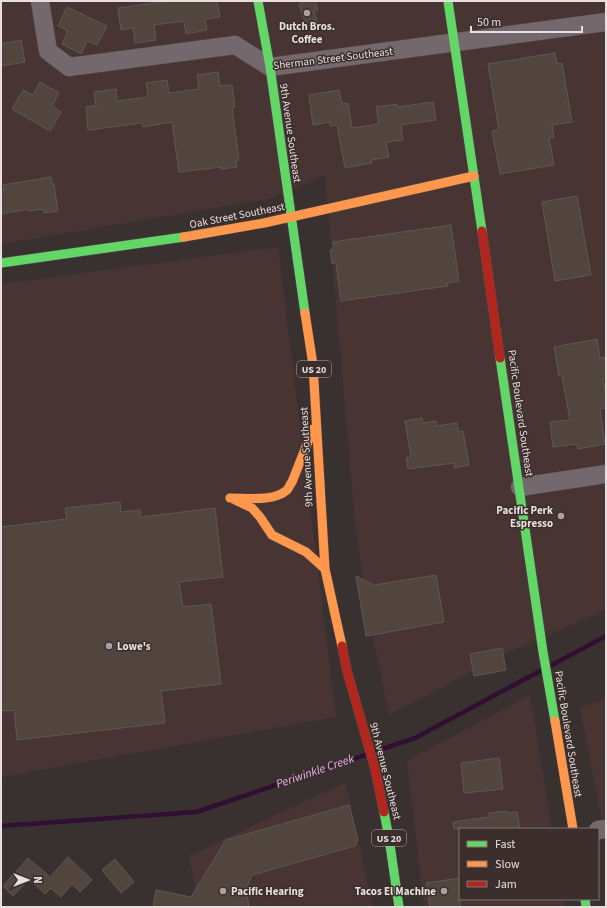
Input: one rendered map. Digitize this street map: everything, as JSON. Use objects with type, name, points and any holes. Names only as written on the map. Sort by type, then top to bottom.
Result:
[{"type":"main road","name":"9th Avenue Southeast","points":[[258,1],[270,68],[313,365],[325,569],[347,672],[375,769],[389,838],[399,907]]},
{"type":"main road","name":"Pacific Boulevard Southeast","points":[[448,1],[543,652],[573,828]]},
{"type":"main road","name":"Oak Street Southeast","points":[[1,263],[169,240],[291,217],[474,176]]},
{"type":"main road","points":[[316,423],[292,482],[287,490],[277,496],[264,498],[230,498],[252,508],[260,516],[272,535],[306,552],[325,569]]},
{"type":"street","name":"Sherman Street Southeast","points":[[40,1],[48,51],[69,67],[235,45],[270,68],[606,22]]},
{"type":"street","points":[[520,487],[606,474]]},
{"type":"shaded area","points":[[1,1],[606,1],[606,610],[507,653],[389,715],[368,613],[355,524],[325,175],[270,199],[1,244]]},
{"type":"shaded area","points":[[278,247],[336,717],[1,777],[1,284]]},
{"type":"shaded area","points":[[530,695],[552,828],[459,828],[459,900],[564,900],[565,907],[424,907],[407,761]]},
{"type":"shaded area","points":[[606,699],[606,845],[580,707]]},
{"type":"shaded area","points":[[346,782],[373,907],[199,907],[189,856]]},
{"type":"building","points":[[169,1],[217,1],[220,17],[205,19],[207,30],[186,34],[184,21],[154,25],[156,40],[135,43],[133,28],[121,30],[118,8]]},
{"type":"building","name":"Dutch Bros. Coffee","points":[[307,1],[315,1],[318,10],[314,11],[318,25],[307,28],[299,4]]},
{"type":"building","points":[[67,7],[107,26],[97,45],[87,41],[81,54],[62,44],[68,31],[58,26]]},
{"type":"building","points":[[21,40],[25,62],[1,66],[1,44]]},
{"type":"building","points":[[555,53],[557,64],[562,63],[572,122],[552,125],[554,137],[549,138],[554,165],[500,174],[492,131],[499,130],[488,64]]},
{"type":"building","points":[[218,72],[220,86],[232,85],[235,107],[232,107],[239,160],[236,161],[237,167],[221,169],[221,167],[179,172],[172,122],[143,127],[142,123],[88,130],[86,107],[96,106],[94,92],[116,89],[117,101],[148,97],[146,83],[167,80],[169,93],[199,89],[197,75]]},
{"type":"building","points":[[40,82],[59,93],[52,106],[61,112],[50,131],[12,109],[23,90],[33,95]]},
{"type":"building","points":[[339,90],[342,104],[348,103],[352,128],[379,124],[376,107],[397,104],[398,107],[433,102],[436,120],[401,125],[403,140],[386,142],[389,157],[371,160],[372,163],[345,168],[337,125],[330,126],[330,122],[313,125],[309,95]]},
{"type":"building","points":[[51,177],[52,184],[54,184],[58,211],[44,213],[43,209],[29,211],[29,209],[1,214],[1,191],[4,190],[3,185]]},
{"type":"building","points":[[577,196],[591,275],[555,281],[542,202]]},
{"type":"building","points":[[451,225],[459,281],[447,283],[448,286],[341,301],[336,263],[332,264],[330,250],[334,249],[333,242]]},
{"type":"building","points":[[597,339],[600,358],[605,357],[606,367],[606,378],[603,379],[606,395],[606,408],[600,409],[605,444],[578,449],[577,444],[553,447],[550,422],[570,420],[562,376],[559,376],[554,347]]},
{"type":"building","points":[[422,418],[423,423],[436,421],[436,426],[457,423],[459,432],[463,431],[469,465],[454,468],[454,463],[408,469],[406,458],[411,457],[405,421]]},
{"type":"building","name":"Lowe's","points":[[120,502],[121,512],[140,510],[141,517],[215,508],[223,577],[179,582],[183,607],[211,604],[221,684],[161,691],[165,723],[17,740],[14,710],[1,711],[1,527],[67,519],[65,508]]},
{"type":"building","points":[[436,575],[444,622],[366,636],[356,576],[374,585]]},
{"type":"building","points":[[502,648],[506,670],[474,676],[470,654]]},
{"type":"building","points":[[499,758],[503,789],[464,793],[461,763]]},
{"type":"building","points":[[349,805],[358,840],[355,846],[252,875],[246,889],[249,907],[153,907],[156,890],[191,897],[226,840]]},
{"type":"building","points":[[507,811],[507,813],[517,812],[520,828],[454,829],[453,822],[489,817],[489,813]]},
{"type":"building","points":[[68,857],[92,880],[80,892],[72,884],[61,897],[51,888],[45,894],[29,879],[13,896],[3,886],[28,858],[50,877]]},
{"type":"building","points":[[115,859],[134,882],[121,893],[102,870]]},
{"type":"building","name":"Tacos El Machine","points":[[459,878],[460,907],[430,907],[426,883]]},
{"type":"waterway","name":"Periwinkle Creek","points":[[552,665],[606,636]]},
{"type":"waterway","name":"Periwinkle Creek","points":[[376,751],[415,738],[540,671]]},
{"type":"waterway","name":"Periwinkle Creek","points":[[1,826],[196,812],[365,755]]},
{"type":"traffic: fast","points":[[258,1],[270,67],[305,313]]},
{"type":"traffic: fast","points":[[448,1],[482,231]]},
{"type":"traffic: fast","points":[[1,263],[184,237]]},
{"type":"traffic: fast","points":[[500,358],[543,652],[555,721]]},
{"type":"traffic: fast","points":[[384,812],[399,907]]},
{"type":"traffic: fast","points":[[585,900],[586,907]]},
{"type":"traffic: slow","points":[[184,237],[264,223],[474,176]]},
{"type":"traffic: slow","points":[[305,313],[313,365],[325,569],[342,646]]},
{"type":"traffic: slow","points":[[230,498],[267,498],[281,494],[287,490],[292,482],[313,429]]},
{"type":"traffic: slow","points":[[233,499],[252,508],[272,535],[306,552],[325,569]]},
{"type":"traffic: slow","points":[[555,721],[573,828]]},
{"type":"traffic: jam","points":[[482,231],[500,358]]},
{"type":"traffic: jam","points":[[342,646],[347,671],[375,769],[384,812]]},
{"type":"place","name":"Dutch Bros. Coffee","points":[[307,13]]},
{"type":"place","name":"Pacific Perk Espresso","points":[[561,516]]},
{"type":"place","name":"Lowe's","points":[[109,646]]},
{"type":"place","name":"Pacific Hearing","points":[[223,891]]},
{"type":"place","name":"Tacos El Machine","points":[[444,891]]}]
